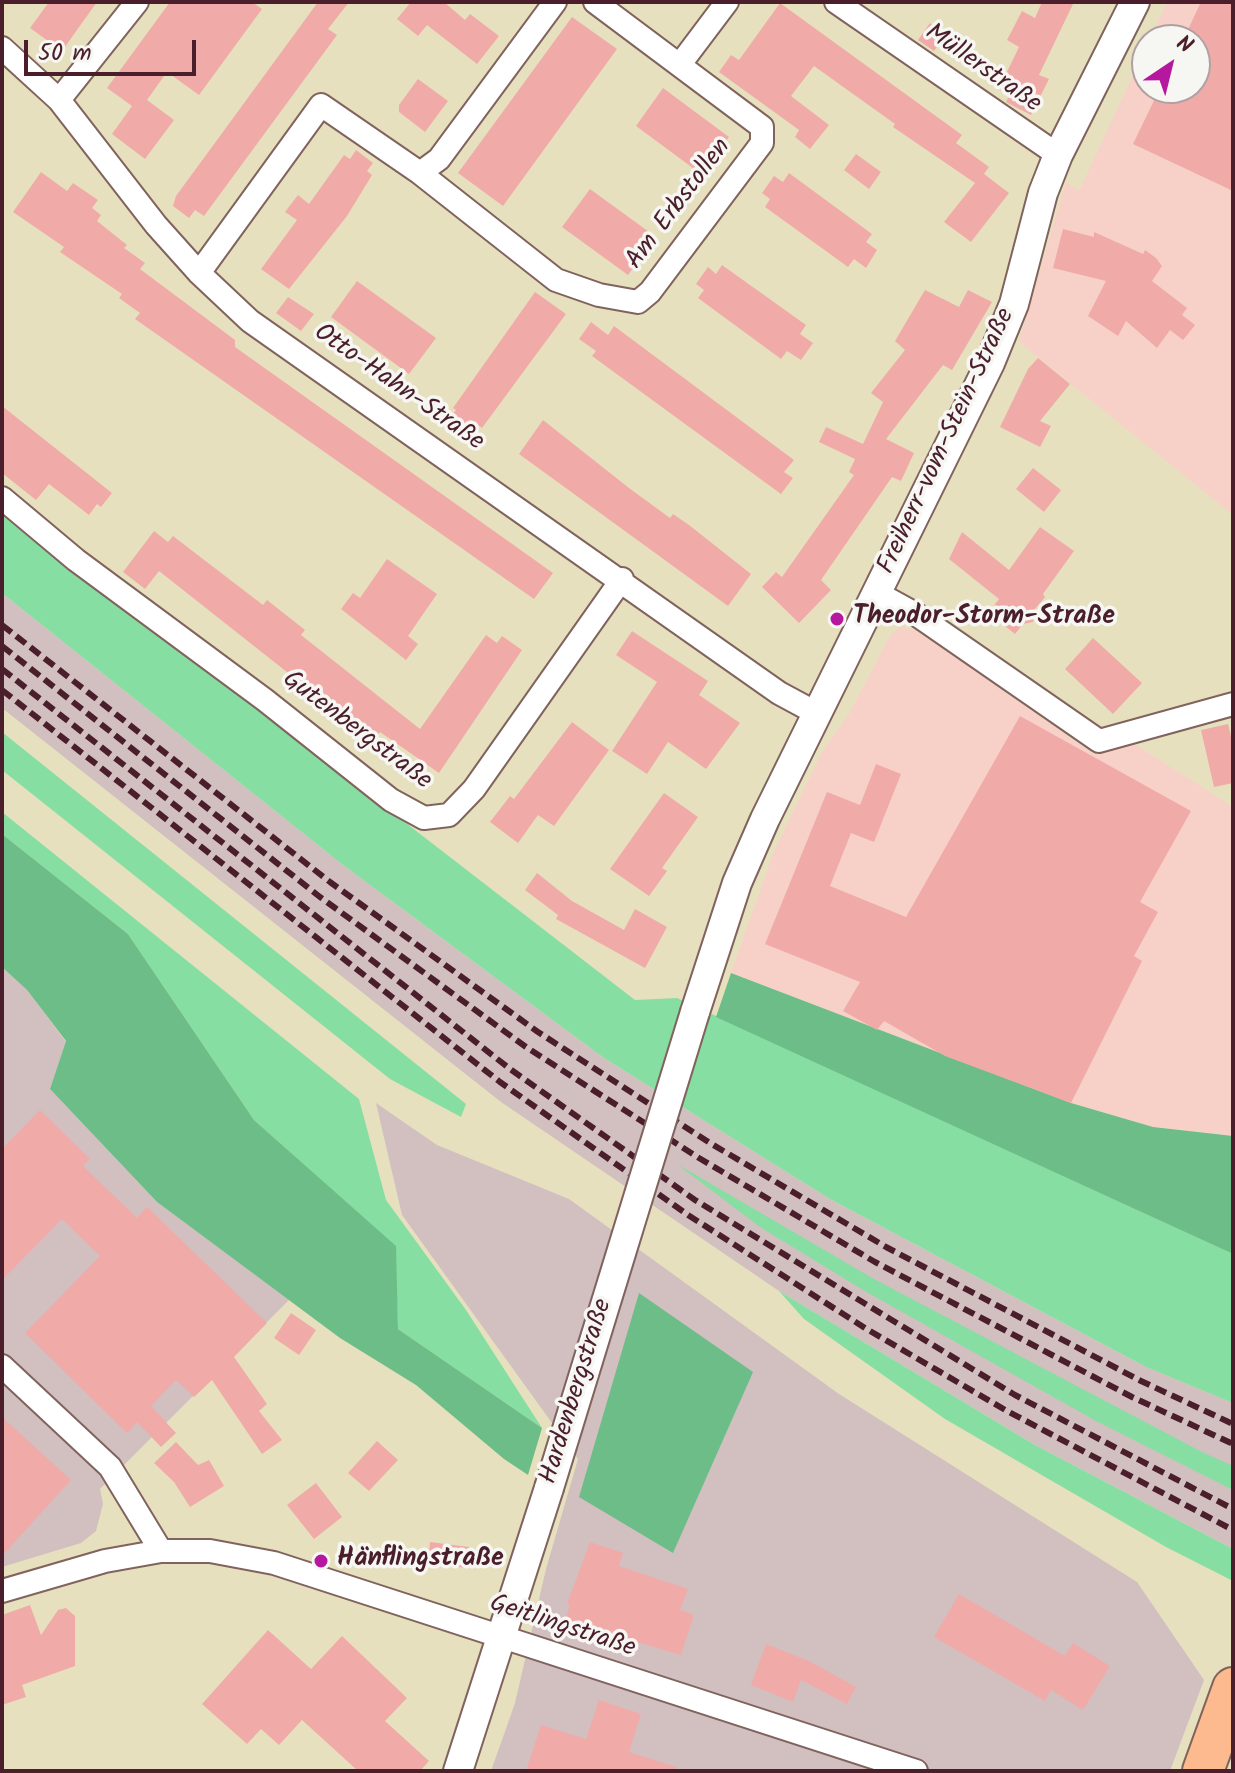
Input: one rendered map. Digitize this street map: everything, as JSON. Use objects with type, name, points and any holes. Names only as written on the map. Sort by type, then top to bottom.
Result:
[{"type":"highway","points":[[1203,1771],[1233,1688]]},
{"type":"street","points":[[59,100],[137,2]]},
{"type":"street","points":[[420,173],[439,159],[555,2]]},
{"type":"street","name":"Am Erbstollen","points":[[199,273],[321,105],[420,173],[556,280],[599,295],[638,302],[650,292],[762,143],[762,127],[681,63],[595,2]]},
{"type":"street","points":[[681,63],[727,2]]},
{"type":"street","name":"Müllerstraße","points":[[836,2],[1058,155]]},
{"type":"street","name":"Freiherr-vom-Stein-Straße","points":[[695,1012],[737,883],[990,363],[1014,304],[1043,193],[1058,155],[1135,2]]},
{"type":"street","name":"Otto-Hahn-Straße","points":[[2,48],[59,100],[156,225],[199,273],[250,321],[622,579],[779,693],[818,714]]},
{"type":"street","name":"Gutenbergstraße","points":[[2,498],[76,560],[265,700],[391,800],[424,818],[438,819],[449,815],[474,789],[622,579]]},
{"type":"street","points":[[877,593],[917,615],[1099,741],[1233,704]]},
{"type":"street","name":"Hardenbergstraße","points":[[458,1771],[549,1488],[695,1012]]},
{"type":"street","points":[[2,1366],[110,1467],[161,1551]]},
{"type":"street","name":"Geitlingstraße","points":[[2,1591],[105,1561],[161,1551],[210,1551],[274,1563],[916,1771]]},
{"type":"shaded area","points":[[1167,2],[1233,2],[1233,515],[1019,342],[1066,182],[1079,191],[1131,79],[1131,104],[1211,104],[1211,24],[1157,24]]},
{"type":"shaded area","points":[[2,593],[343,865],[604,1058],[830,1199],[1146,1367],[1233,1403],[1233,1549],[1035,1445],[779,1291],[501,1102],[2,708]]},
{"type":"shaded area","points":[[900,627],[919,631],[1092,753],[1130,741],[1233,807],[1233,1136],[1153,1127],[1071,1103],[731,973],[774,851],[822,752],[849,714],[891,634]]},
{"type":"shaded area","points":[[2,967],[27,990],[66,1042],[50,1089],[157,1202],[289,1300],[100,1489],[103,1504],[96,1531],[81,1543],[2,1567]]},
{"type":"shaded area","points":[[376,1103],[437,1145],[569,1199],[839,1394],[1137,1582],[1204,1680],[1170,1771],[491,1771],[515,1703],[546,1569],[578,1459],[402,1215]]},
{"type":"green space","points":[[2,511],[68,569],[257,708],[635,1000],[677,998],[1233,1254],[1233,1403],[1146,1367],[830,1199],[604,1058],[343,865],[2,593]]},
{"type":"green space","points":[[2,732],[466,1104],[461,1117],[390,1079],[2,770]]},
{"type":"green space","points":[[2,812],[359,1099],[386,1200],[466,1310],[542,1428],[398,1329],[395,1246],[254,1120],[128,934],[2,834]]},
{"type":"green space","points":[[2,834],[128,934],[254,1120],[396,1246],[398,1329],[542,1428],[528,1475],[504,1459],[416,1385],[340,1338],[157,1202],[50,1089],[66,1041],[27,990],[2,967]]},
{"type":"green space","points":[[731,973],[1071,1103],[1153,1127],[1233,1136],[1233,1254],[716,1017]]},
{"type":"green space","points":[[677,1164],[874,1279],[1233,1466],[1233,1490],[1096,1421],[863,1290],[760,1227]]},
{"type":"green space","points":[[779,1291],[1035,1445],[1233,1549],[1233,1581],[1166,1547],[945,1419],[804,1319]]},
{"type":"green space","points":[[639,1293],[753,1372],[673,1553],[579,1497]]},
{"type":"building","points":[[49,2],[97,2],[62,51],[30,28]]},
{"type":"building","points":[[170,2],[252,2],[262,9],[199,95],[167,72],[147,100],[174,120],[145,159],[112,134],[132,106],[107,88]]},
{"type":"building","points":[[318,2],[349,2],[328,29],[337,35],[204,216],[195,210],[189,218],[173,206],[176,196]]},
{"type":"building","points":[[411,2],[444,2],[465,20],[470,14],[499,36],[477,64],[427,25],[418,36],[397,19]]},
{"type":"building","points":[[1042,2],[1074,2],[1039,75],[1049,79],[1031,115],[1006,102],[1014,86],[1005,76],[1019,47],[1007,40],[1022,11],[1035,18]]},
{"type":"building","points":[[1201,2],[1233,2],[1233,191],[1133,144],[1152,104],[1211,104],[1211,24],[1191,24]]},
{"type":"building","points":[[780,3],[962,135],[956,143],[989,167],[984,174],[1009,193],[971,242],[944,222],[975,183],[893,127],[895,124],[814,66],[791,96],[829,125],[810,149],[795,137],[799,130],[719,72],[731,55],[739,60]]},
{"type":"building","points":[[572,17],[617,49],[503,206],[458,173]]},
{"type":"building","points":[[930,23],[946,35],[934,51],[918,40]]},
{"type":"building","points":[[418,79],[448,101],[425,132],[399,112],[399,105]]},
{"type":"building","points":[[663,88],[729,137],[701,174],[636,126]]},
{"type":"building","points":[[356,150],[373,163],[367,171],[372,175],[347,216],[289,289],[261,269],[297,220],[285,212],[298,195],[309,204],[344,155],[350,159]]},
{"type":"building","points":[[856,154],[881,172],[869,189],[844,170]]},
{"type":"building","points":[[41,172],[67,191],[73,183],[98,200],[92,208],[101,215],[97,221],[127,245],[124,248],[145,263],[140,269],[235,340],[235,347],[553,573],[534,599],[135,319],[140,313],[119,298],[122,294],[60,252],[64,247],[13,212]]},
{"type":"building","points":[[789,173],[872,234],[866,242],[877,250],[866,268],[854,259],[848,267],[765,207],[770,199],[762,193],[774,176],[783,182]]},
{"type":"building","points":[[590,189],[656,237],[628,275],[562,227]]},
{"type":"building","points":[[1063,229],[1094,237],[1094,232],[1143,254],[1145,250],[1156,258],[1162,266],[1152,281],[1187,308],[1182,315],[1195,325],[1183,340],[1170,330],[1157,348],[1126,321],[1118,336],[1088,316],[1106,281],[1053,268]]},
{"type":"building","points":[[722,265],[806,325],[800,334],[813,343],[801,360],[787,351],[781,359],[698,298],[704,290],[696,284],[708,267],[716,274]]},
{"type":"building","points":[[357,281],[436,338],[409,374],[331,317]]},
{"type":"building","points":[[925,290],[959,307],[968,290],[992,302],[952,370],[943,365],[886,439],[914,453],[901,481],[892,477],[821,580],[831,590],[799,623],[762,587],[776,572],[782,577],[854,475],[849,472],[855,459],[819,442],[826,427],[863,444],[883,402],[871,393],[905,350],[895,341]]},
{"type":"building","points":[[535,292],[566,314],[482,428],[473,421],[461,438],[444,426],[456,410],[453,408]]},
{"type":"building","points":[[288,297],[314,314],[301,331],[276,313]]},
{"type":"building","points":[[591,322],[608,335],[614,326],[794,460],[784,472],[793,478],[781,494],[592,356],[596,351],[579,339]]},
{"type":"building","points":[[1038,358],[1070,384],[1040,421],[1051,426],[1040,447],[1000,427],[1028,369]]},
{"type":"building","points":[[2,406],[112,493],[101,507],[97,504],[89,515],[49,484],[36,500],[2,473]]},
{"type":"building","points":[[543,420],[629,488],[670,518],[673,514],[689,525],[751,574],[728,606],[519,454]]},
{"type":"building","points":[[1033,468],[1061,490],[1044,512],[1016,489]]},
{"type":"building","points":[[1040,527],[1074,551],[1043,594],[1045,597],[1035,609],[1033,622],[1023,624],[1015,634],[988,613],[999,599],[949,559],[962,532],[1009,570]]},
{"type":"building","points":[[154,531],[168,542],[173,536],[263,605],[267,600],[305,630],[301,635],[420,729],[486,635],[497,643],[502,636],[522,650],[439,773],[380,732],[373,740],[159,571],[145,589],[123,572]]},
{"type":"building","points":[[387,559],[437,594],[408,636],[418,644],[406,660],[341,609],[353,593],[360,598]]},
{"type":"building","points":[[632,631],[708,681],[699,695],[740,723],[706,769],[668,742],[647,774],[612,751],[657,682],[616,655]]},
{"type":"building","points":[[1093,638],[1142,683],[1113,714],[1065,669]]},
{"type":"building","points":[[1020,716],[1191,811],[1140,902],[1158,912],[1134,956],[1142,961],[1071,1103],[945,1056],[884,1021],[877,1030],[843,1011],[860,982],[765,944],[827,792],[860,805],[876,764],[901,774],[874,842],[851,833],[830,886],[906,917]]},
{"type":"building","points":[[572,722],[609,750],[554,826],[538,815],[518,843],[490,822],[510,796],[514,799]]},
{"type":"building","points":[[1228,724],[1233,744],[1233,783],[1214,787],[1201,730]]},
{"type":"building","points":[[664,793],[698,817],[662,868],[667,871],[649,896],[610,869]]},
{"type":"building","points":[[537,873],[572,901],[624,930],[635,909],[667,927],[645,968],[556,919],[558,915],[525,890]]},
{"type":"building","points":[[40,1110],[90,1159],[83,1166],[137,1218],[147,1207],[267,1323],[234,1357],[267,1404],[259,1411],[282,1440],[262,1454],[212,1380],[194,1397],[176,1380],[151,1406],[176,1433],[161,1447],[137,1422],[127,1433],[25,1333],[100,1256],[62,1219],[2,1280],[2,1149]]},
{"type":"building","points":[[291,1313],[316,1330],[299,1355],[274,1338]]},
{"type":"building","points":[[2,1417],[71,1480],[2,1556]]},
{"type":"building","points":[[377,1441],[398,1460],[369,1491],[348,1473]]},
{"type":"building","points":[[176,1442],[198,1465],[209,1460],[224,1486],[190,1507],[174,1482],[154,1463]]},
{"type":"building","points":[[316,1483],[342,1517],[314,1539],[287,1505]]},
{"type":"building","points":[[430,1542],[469,1547],[467,1568],[428,1564]]},
{"type":"building","points":[[590,1542],[623,1553],[619,1566],[688,1589],[680,1610],[694,1615],[681,1655],[565,1621],[570,1605],[567,1604]]},
{"type":"building","points":[[959,1594],[1065,1656],[1073,1643],[1110,1666],[1083,1710],[1051,1690],[1045,1701],[934,1637]]},
{"type":"building","points":[[30,1605],[41,1635],[58,1610],[66,1608],[75,1616],[75,1666],[22,1685],[26,1697],[2,1705],[2,1615]]},
{"type":"building","points":[[268,1630],[311,1669],[342,1636],[407,1698],[385,1721],[429,1761],[420,1771],[358,1771],[302,1720],[279,1745],[261,1729],[247,1744],[202,1704]]},
{"type":"building","points":[[766,1644],[809,1661],[856,1687],[847,1704],[801,1680],[793,1702],[751,1685]]},
{"type":"building","points":[[599,1700],[641,1714],[629,1752],[676,1767],[675,1771],[526,1771],[541,1725],[586,1739]]},
{"type":"railway","points":[[2,625],[330,882],[538,1032],[710,1143],[886,1247],[1141,1381],[1233,1424]]},
{"type":"railway","points":[[2,646],[320,897],[526,1047],[699,1158],[875,1262],[1132,1397],[1233,1444]]},
{"type":"railway","points":[[2,669],[510,1069],[695,1200],[1015,1395],[1233,1509]]},
{"type":"railway","points":[[2,690],[500,1082],[688,1215],[865,1328],[1007,1411],[1233,1530]]},
{"type":"place","name":"Theodor-Storm-Straße","points":[[837,619]]},
{"type":"place","name":"Hänflingstraße","points":[[321,1561]]}]
